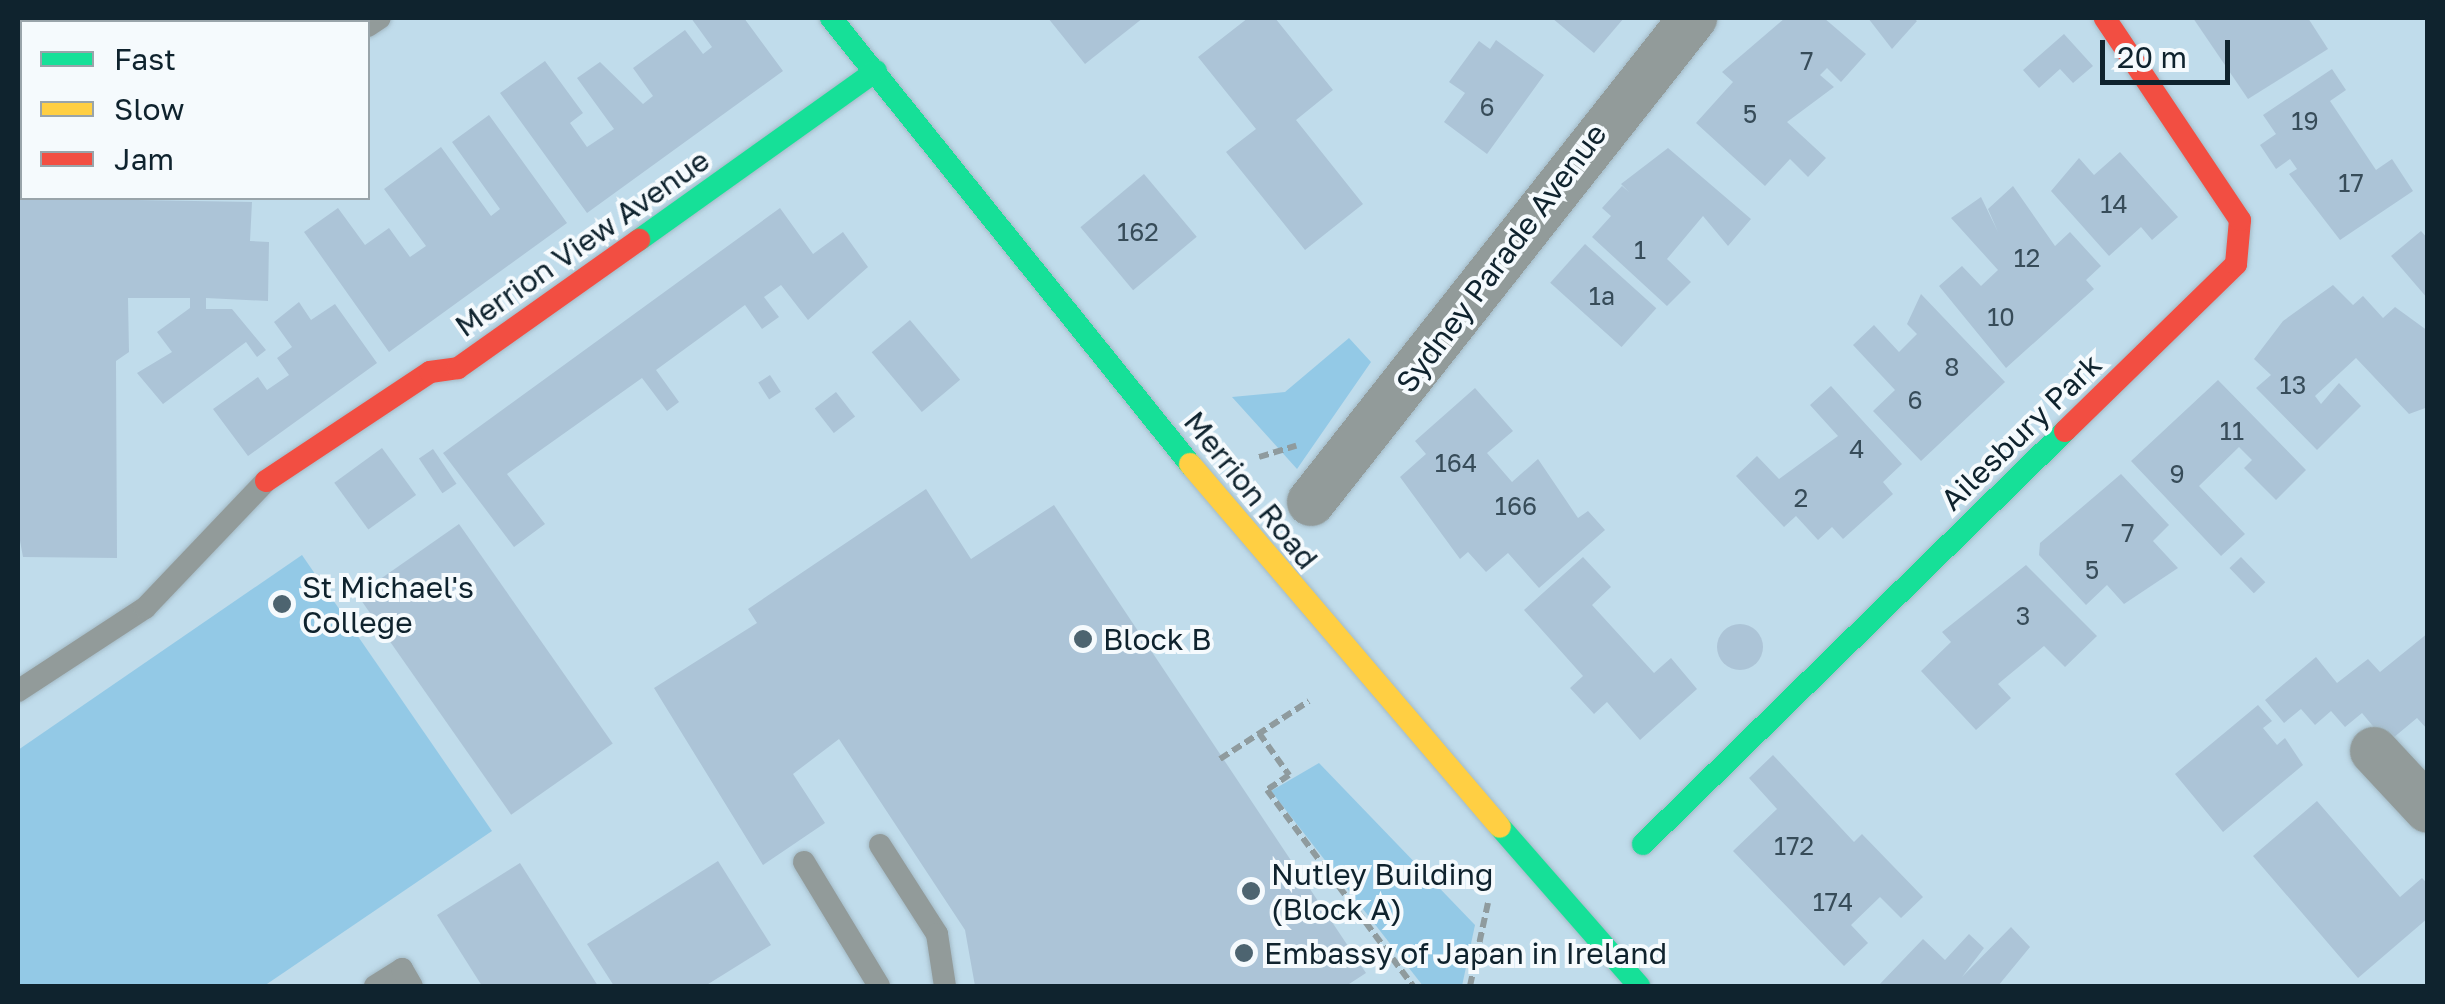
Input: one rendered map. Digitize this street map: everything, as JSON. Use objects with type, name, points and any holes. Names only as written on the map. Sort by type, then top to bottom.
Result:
[{"type":"street","name":"Merrion Road","points":[[831,18],[1266,558],[1639,986]]},
{"type":"street","name":"Sydney Parade Avenue","points":[[1311,502],[1693,18]]},
{"type":"street","name":"Ailesbury Park","points":[[1643,844],[2236,264],[2240,220],[2105,18]]},
{"type":"street","name":"Merrion View Avenue","points":[[266,481],[430,372],[458,368],[876,71]]},
{"type":"street","points":[[2374,751],[2428,808]]},
{"type":"lane","points":[[18,692],[145,608],[266,481]]},
{"type":"lane","points":[[880,845],[938,934],[944,986]]},
{"type":"lane","points":[[804,862],[879,986]]},
{"type":"lane","points":[[375,986],[402,969],[412,986]]},
{"type":"path","points":[[1220,759],[1309,701]]},
{"type":"path","points":[[1259,733],[1289,774],[1267,790],[1413,986]]},
{"type":"path","points":[[1470,986],[1488,903]]},
{"type":"shaded area","points":[[1349,338],[1371,362],[1297,469],[1232,397],[1285,392]]},
{"type":"shaded area","points":[[302,555],[492,831],[264,986],[18,986],[18,750]]},
{"type":"shaded area","points":[[1319,763],[1475,925],[1462,986],[1423,986],[1271,791]]},
{"type":"building","points":[[18,18],[90,18],[20,20],[20,200],[252,202],[250,241],[269,242],[268,301],[206,298],[206,309],[232,309],[266,350],[257,357],[246,342],[163,404],[137,373],[172,352],[157,332],[190,308],[190,298],[128,298],[129,352],[116,361],[117,558],[23,557],[18,530]]},
{"type":"building","points":[[691,18],[744,18],[783,71],[587,213],[500,93],[545,61],[583,113],[570,123],[587,147],[614,129],[577,78],[600,62],[643,104],[653,96],[633,68],[685,30],[703,54],[712,47]]},
{"type":"building","points":[[1048,18],[1143,18],[1085,64]]},
{"type":"building","points":[[1248,18],[1275,18],[1333,90],[1296,120],[1363,204],[1305,250],[1226,152],[1256,129],[1198,57]]},
{"type":"building","points":[[1552,18],[1624,18],[1594,53]]},
{"type":"building","points":[[1785,18],[1824,18],[1866,54],[1841,82],[1827,68],[1820,75],[1834,87],[1787,122],[1826,158],[1808,177],[1790,159],[1765,186],[1696,123],[1733,82],[1722,72]]},
{"type":"building","points":[[1868,18],[1913,18],[1917,21],[1892,49]]},
{"type":"building","points":[[2193,18],[2308,18],[2328,49],[2248,99]]},
{"type":"building","points":[[2064,34],[2093,66],[2073,83],[2060,69],[2039,88],[2023,70]]},
{"type":"building","points":[[1496,40],[1544,75],[1487,154],[1444,122],[1465,93],[1449,82],[1479,41],[1490,49]]},
{"type":"building","points":[[2332,69],[2346,90],[2330,101],[2376,170],[2392,159],[2413,191],[2340,240],[2289,174],[2297,169],[2290,159],[2276,169],[2260,145],[2276,134],[2263,115]]},
{"type":"building","points":[[489,115],[567,223],[389,352],[304,232],[338,208],[365,245],[389,228],[410,257],[426,246],[384,189],[441,147],[491,216],[500,209],[452,142]]},
{"type":"building","points":[[1668,148],[1751,219],[1728,246],[1703,216],[1667,259],[1691,282],[1667,306],[1592,237],[1611,216],[1602,208],[1622,186],[1629,192],[1621,184]]},
{"type":"building","points":[[2120,152],[2178,217],[2152,240],[2141,227],[2109,256],[2051,191],[2079,158],[2094,175]]},
{"type":"building","points":[[1144,174],[1197,237],[1133,290],[1080,227]]},
{"type":"building","points":[[2013,186],[2055,246],[2070,232],[2101,266],[2086,280],[2094,289],[2006,368],[1939,286],[1962,266],[1981,286],[1998,270],[1951,218],[1981,197],[1998,232],[1988,209]]},
{"type":"building","points":[[780,208],[813,254],[843,232],[868,267],[808,320],[781,285],[764,297],[779,317],[762,329],[745,305],[656,370],[679,402],[667,411],[642,378],[507,474],[545,524],[514,547],[443,453]]},
{"type":"building","points":[[2421,231],[2428,239],[2428,299],[2391,256]]},
{"type":"building","points":[[1585,244],[1656,308],[1622,347],[1550,283]]},
{"type":"building","points":[[2333,285],[2353,305],[2363,296],[2383,318],[2395,307],[2428,331],[2428,407],[2409,414],[2356,358],[2315,396],[2321,404],[2339,383],[2361,406],[2317,450],[2256,388],[2271,375],[2254,359],[2283,321]]},
{"type":"building","points":[[1921,294],[2005,382],[1921,461],[1873,411],[1895,390],[1853,345],[1874,325],[1899,352],[1917,334],[1907,324]]},
{"type":"building","points":[[299,302],[311,320],[335,304],[377,363],[248,456],[213,409],[258,377],[267,390],[289,375],[277,358],[292,347],[274,322]]},
{"type":"building","points":[[910,320],[960,380],[922,412],[872,352]]},
{"type":"building","points":[[770,375],[781,392],[769,399],[758,383]]},
{"type":"building","points":[[2218,380],[2306,470],[2276,500],[2244,468],[2252,460],[2239,447],[2199,486],[2245,534],[2221,556],[2131,461]]},
{"type":"building","points":[[1831,386],[1902,464],[1883,482],[1893,494],[1843,539],[1832,527],[1818,540],[1796,516],[1784,527],[1736,476],[1757,456],[1779,479],[1838,436],[1810,405]]},
{"type":"building","points":[[1475,388],[1513,431],[1487,453],[1512,482],[1538,459],[1578,518],[1588,511],[1605,530],[1539,588],[1508,553],[1486,572],[1468,552],[1460,559],[1400,477],[1426,454],[1415,441]]},
{"type":"building","points":[[836,392],[855,416],[834,433],[815,409]]},
{"type":"building","points":[[382,448],[416,495],[368,530],[334,483]]},
{"type":"building","points":[[433,449],[456,484],[442,493],[419,459]]},
{"type":"building","points":[[2121,474],[2169,525],[2153,541],[2178,568],[2124,604],[2107,585],[2086,605],[2039,555],[2040,543]]},
{"type":"building","points":[[926,489],[971,559],[1054,505],[1366,973],[1346,986],[975,986],[965,930],[839,739],[793,774],[825,823],[763,865],[654,688],[757,623],[748,609]]},
{"type":"building","points":[[459,524],[613,744],[511,815],[357,595]]},
{"type":"building","points":[[1583,557],[1611,587],[1592,605],[1654,673],[1671,658],[1697,689],[1640,740],[1607,702],[1594,714],[1570,688],[1583,676],[1524,610]]},
{"type":"building","points":[[2241,557],[2265,582],[2254,593],[2229,568]]},
{"type":"building","points":[[2026,565],[2097,636],[2065,667],[2044,646],[1998,684],[2011,698],[1976,730],[1921,671],[1951,642],[1942,632]]},
{"type":"building","points":[[1740,624],[1756,631],[1763,647],[1756,663],[1740,670],[1724,663],[1717,647],[1724,631]]},
{"type":"building","points":[[2428,633],[2428,730],[2417,718],[2387,743],[2362,713],[2345,727],[2331,711],[2315,725],[2301,709],[2284,723],[2265,700],[2316,657],[2337,683],[2368,659],[2380,672]]},
{"type":"building","points":[[2258,705],[2272,721],[2263,728],[2277,745],[2285,738],[2303,765],[2223,832],[2175,774]]},
{"type":"building","points":[[1773,755],[1854,842],[1862,834],[1923,897],[1901,918],[1880,897],[1851,925],[1868,943],[1844,966],[1733,851],[1777,809],[1749,778]]},
{"type":"building","points":[[2317,801],[2400,897],[2422,878],[2428,884],[2428,918],[2358,978],[2253,856]]},
{"type":"building","points":[[718,861],[771,945],[705,986],[614,986],[587,944]]},
{"type":"building","points":[[520,863],[598,986],[482,986],[437,915]]},
{"type":"building","points":[[2011,927],[2030,947],[1998,986],[1878,986],[1923,939],[1945,960],[1969,934],[1984,948],[1962,977]]},
{"type":"traffic: fast","points":[[831,18],[1190,464]]},
{"type":"traffic: fast","points":[[639,240],[876,71]]},
{"type":"traffic: fast","points":[[1643,844],[2065,431]]},
{"type":"traffic: fast","points":[[1500,827],[1639,986]]},
{"type":"traffic: slow","points":[[1190,464],[1500,827]]},
{"type":"traffic: jam","points":[[2065,431],[2236,264],[2240,220],[2105,18]]},
{"type":"traffic: jam","points":[[266,481],[430,372],[458,368],[639,240]]},
{"type":"place","name":"St Michael's College","points":[[282,604]]},
{"type":"place","name":"Block B","points":[[1083,639]]},
{"type":"place","name":"Nutley Building (Block A)","points":[[1251,891]]},
{"type":"place","name":"Embassy of Japan in Ireland","points":[[1244,953]]}]
